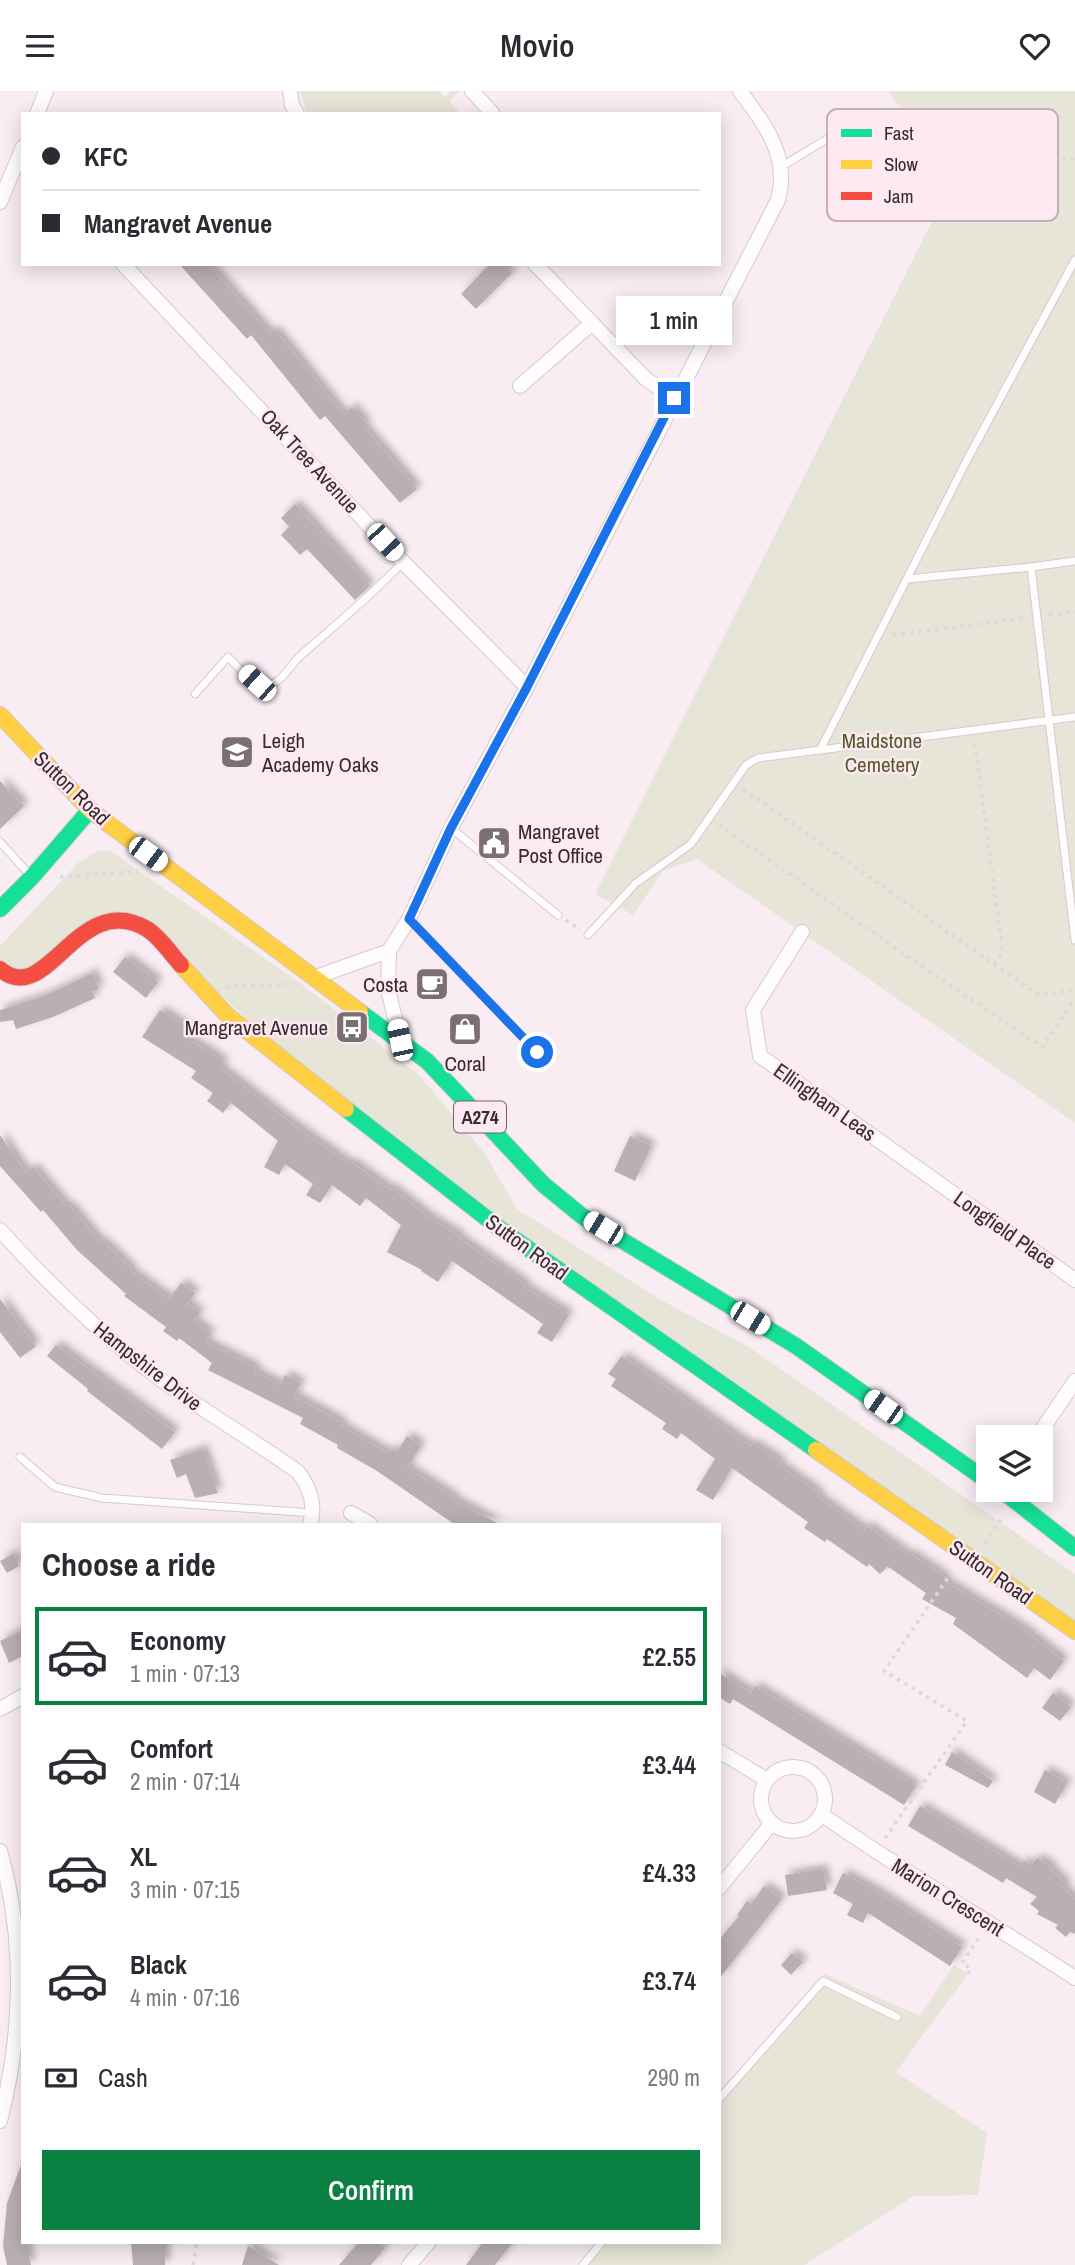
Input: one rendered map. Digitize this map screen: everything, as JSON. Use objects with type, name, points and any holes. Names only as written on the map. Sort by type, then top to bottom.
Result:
[{"type":"street","points":[[38,112],[46,91]]},
{"type":"street","points":[[290,91],[296,112]]},
{"type":"street","points":[[472,91],[491,112]]},
{"type":"street","points":[[400,1040],[388,989],[389,951],[409,919],[451,828],[527,687],[778,200],[782,185],[782,166],[775,146],[740,91]]},
{"type":"street","points":[[0,202],[21,154]]},
{"type":"street","name":"Oak Tree Avenue","points":[[124,266],[403,562],[527,687]]},
{"type":"street","points":[[537,266],[646,379],[674,398]]},
{"type":"street","points":[[520,386],[592,324]]},
{"type":"street","name":"Sutton Road","points":[[0,715],[90,810],[427,1061],[544,1185],[582,1216],[796,1346],[976,1473]]},
{"type":"street","points":[[0,909],[32,877],[90,810]]},
{"type":"street","name":"Sutton Road","points":[[0,969],[8,976],[22,979],[33,976],[93,925],[109,920],[125,919],[149,930],[228,1016],[503,1231],[1075,1630]]},
{"type":"street","name":"Ellingham Leas","points":[[802,932],[753,1010],[760,1056],[934,1180]]},
{"type":"street","points":[[313,978],[389,951]]},
{"type":"street","name":"Longfield Place","points":[[934,1180],[1075,1280]]},
{"type":"street","name":"Hampshire Drive","points":[[0,1230],[86,1316],[147,1369],[207,1413],[298,1472],[308,1486],[311,1518]]},
{"type":"street","points":[[1045,1425],[1075,1381]]},
{"type":"street","points":[[1016,1502],[1075,1548]]},
{"type":"street","points":[[351,1513],[368,1523]]},
{"type":"street","points":[[0,1709],[21,1697]]},
{"type":"street","points":[[721,1752],[766,1780]]},
{"type":"street","points":[[788,1767],[798,1767],[812,1773],[824,1790],[825,1800],[821,1814],[810,1826],[799,1830],[787,1830],[772,1823],[763,1811],[761,1800],[766,1780],[788,1767]]},
{"type":"street","name":"Marion Crescent","points":[[821,1814],[1075,1978]]},
{"type":"street","points":[[721,1886],[772,1823]]},
{"type":"street","points":[[0,1851],[13,1901],[20,1951],[15,2033],[0,2121]]},
{"type":"street","points":[[410,2265],[427,2244]]},
{"type":"lane","points":[[782,166],[827,142]]},
{"type":"lane","points":[[820,750],[968,458],[1075,260]]},
{"type":"lane","points":[[906,579],[1075,561]]},
{"type":"lane","points":[[195,694],[228,657],[257,683],[267,685],[278,681],[403,562]]},
{"type":"lane","points":[[1031,567],[1075,940]]},
{"type":"lane","points":[[588,935],[636,883],[691,844],[746,765],[758,758],[1075,717]]},
{"type":"lane","points":[[451,828],[558,915]]},
{"type":"lane","points":[[0,842],[32,877]]},
{"type":"lane","points":[[409,919],[537,1052]]},
{"type":"lane","points":[[20,1457],[55,1487],[102,1498],[311,1518]]},
{"type":"lane","points":[[721,2097],[823,1981],[897,2017]]},
{"type":"lane","points":[[583,2265],[600,2244]]},
{"type":"path","points":[[878,637],[1075,612]]},
{"type":"path","points":[[973,730],[1001,939],[1001,954],[995,964]]},
{"type":"path","points":[[734,782],[1037,994],[1075,991]]},
{"type":"path","points":[[709,818],[1042,1047],[1075,999]]},
{"type":"path","points":[[60,877],[168,868]]},
{"type":"path","points":[[558,915],[588,935]]},
{"type":"path","points":[[203,988],[295,984],[313,978]]},
{"type":"path","points":[[876,1851],[967,1720],[884,1671],[969,1557],[998,1502]]},
{"type":"path","points":[[968,1974],[971,1969],[962,1963],[990,1922]]},
{"type":"path","points":[[193,2265],[197,2244]]},
{"type":"green space","points":[[300,91],[439,91],[445,97],[451,91],[459,91],[449,101],[459,112],[306,112]]},
{"type":"green space","name":"Maidstone Cemetery","points":[[888,91],[1075,91],[1075,1123],[697,859],[663,871],[633,915],[595,894],[932,221],[1058,221],[1058,109],[901,109]]},
{"type":"green space","points":[[109,850],[300,983],[419,1075],[484,1152],[517,1209],[661,1300],[749,1347],[1075,1574],[1075,1623],[501,1223],[261,1033],[138,915],[23,973],[0,960],[0,946],[78,863],[97,851]]},
{"type":"green space","points":[[954,1965],[968,1974],[896,2072],[987,2133],[978,2195],[914,2196],[804,2265],[579,2265],[596,2244],[721,2244],[721,2097],[825,1974],[920,2016]]},
{"type":"building","points":[[181,266],[210,266],[270,334],[275,330],[344,415],[352,407],[366,423],[363,426],[417,489],[400,503],[325,416],[320,420],[251,335],[247,339]]},
{"type":"building","points":[[488,266],[505,266],[512,273],[476,309],[461,294]]},
{"type":"building","points":[[295,504],[370,586],[355,600],[307,549],[300,555],[281,535],[289,527],[281,518]]},
{"type":"building","points":[[0,781],[24,806],[0,829]]},
{"type":"building","points":[[125,957],[158,982],[146,998],[113,972]]},
{"type":"building","points":[[93,973],[99,989],[92,992],[95,998],[53,1017],[16,1029],[13,1020],[0,1022],[0,1010],[44,996]]},
{"type":"building","points":[[160,1010],[189,1029],[184,1036],[224,1062],[220,1068],[295,1126],[349,1164],[351,1162],[390,1190],[392,1188],[526,1285],[524,1287],[569,1315],[552,1342],[537,1333],[543,1324],[452,1261],[438,1282],[422,1270],[387,1252],[401,1225],[366,1198],[360,1206],[332,1185],[320,1203],[306,1195],[313,1184],[285,1164],[279,1175],[264,1167],[278,1141],[231,1103],[223,1113],[207,1101],[213,1093],[191,1078],[196,1071],[142,1037]]},
{"type":"building","points":[[0,1135],[26,1173],[33,1167],[101,1243],[132,1269],[130,1271],[169,1299],[181,1283],[195,1293],[187,1304],[200,1313],[194,1321],[211,1334],[205,1342],[256,1368],[255,1372],[280,1385],[285,1375],[301,1383],[294,1396],[343,1423],[341,1426],[389,1454],[392,1449],[397,1452],[407,1436],[421,1446],[407,1468],[455,1498],[454,1500],[497,1523],[453,1523],[377,1471],[337,1448],[338,1445],[300,1424],[303,1418],[208,1370],[212,1363],[179,1338],[177,1341],[163,1331],[166,1327],[124,1296],[126,1294],[77,1250],[0,1166]]},
{"type":"building","points":[[630,1136],[651,1146],[635,1181],[614,1171]]},
{"type":"building","points":[[0,1299],[36,1346],[20,1358],[0,1332]]},
{"type":"building","points":[[56,1345],[175,1432],[162,1449],[47,1356]]},
{"type":"building","points":[[622,1356],[750,1446],[752,1443],[781,1462],[779,1465],[820,1494],[818,1497],[864,1530],[867,1526],[909,1556],[911,1554],[946,1578],[944,1581],[1022,1628],[1064,1661],[1050,1680],[1034,1668],[1027,1678],[953,1624],[956,1618],[922,1599],[926,1593],[890,1568],[887,1567],[880,1574],[869,1564],[867,1567],[827,1539],[825,1542],[804,1528],[808,1522],[732,1468],[713,1500],[696,1490],[715,1459],[681,1433],[677,1439],[662,1429],[666,1423],[611,1386],[616,1379],[608,1374]]},
{"type":"building","points":[[203,1449],[218,1493],[195,1498],[186,1474],[177,1478],[170,1460]]},
{"type":"building","points":[[13,1554],[19,1566],[7,1573],[0,1561]]},
{"type":"building","points":[[21,1631],[21,1657],[9,1663],[0,1641]]},
{"type":"building","points":[[721,1674],[751,1693],[755,1686],[916,1786],[904,1805],[733,1699],[730,1704],[721,1698]]},
{"type":"building","points":[[1053,1693],[1071,1707],[1060,1721],[1042,1708]]},
{"type":"building","points":[[952,1752],[993,1781],[988,1788],[945,1765]]},
{"type":"building","points":[[1045,1770],[1067,1783],[1055,1804],[1034,1792]]},
{"type":"building","points":[[920,1806],[1020,1867],[1024,1861],[1031,1865],[1037,1858],[1052,1867],[1051,1870],[1066,1884],[1063,1888],[1075,1899],[1075,1934],[1070,1932],[1066,1937],[1055,1928],[1058,1925],[1037,1914],[1039,1911],[1030,1904],[1037,1897],[1006,1878],[1003,1883],[908,1826]]},
{"type":"building","points":[[823,1869],[827,1890],[788,1896],[785,1875]]},
{"type":"building","points":[[843,1873],[962,1947],[950,1966],[868,1913],[863,1923],[847,1915],[853,1904],[833,1893]]},
{"type":"building","points":[[764,1886],[782,1899],[721,1976],[721,1938],[739,1916],[737,1915],[747,1901],[751,1904]]},
{"type":"building","points":[[792,1953],[803,1962],[791,1975],[781,1965]]},
{"type":"building","points":[[21,2165],[21,2244],[26,2244],[31,2265],[7,2265],[3,2246],[7,2203]]},
{"type":"building","points":[[131,2244],[165,2244],[165,2265],[133,2265]]},
{"type":"building","points":[[357,2244],[380,2244],[385,2248],[371,2265],[339,2265]]},
{"type":"building","points":[[482,2244],[511,2244],[495,2265],[466,2265]]},
{"type":"building","points":[[248,2246],[279,2265],[242,2265]]},
{"type":"traffic: fast","points":[[0,909],[32,877],[90,810]]},
{"type":"traffic: fast","points":[[360,1012],[427,1061],[544,1185],[582,1216],[796,1346],[976,1473]]},
{"type":"traffic: fast","points":[[346,1109],[503,1231],[816,1450]]},
{"type":"traffic: fast","points":[[1017,1502],[1075,1548]]},
{"type":"traffic: slow","points":[[0,715],[90,810],[360,1012]]},
{"type":"traffic: slow","points":[[181,965],[228,1016],[346,1109]]},
{"type":"traffic: slow","points":[[816,1450],[1075,1631]]},
{"type":"traffic: jam","points":[[0,969],[17,977],[33,974],[49,964],[83,934],[102,924],[123,921],[152,932],[181,965]]},
{"type":"place","name":"Leigh Academy Oaks","points":[[237,752]]},
{"type":"place","name":"Mangravet Post Office","points":[[494,843]]},
{"type":"place","name":"Costa","points":[[432,984]]},
{"type":"place","name":"Mangravet Avenue","points":[[352,1027]]},
{"type":"place","name":"Coral","points":[[465,1029]]},
{"type":"route","points":[[537,1052],[409,919],[451,828],[527,687],[674,398]]}]
